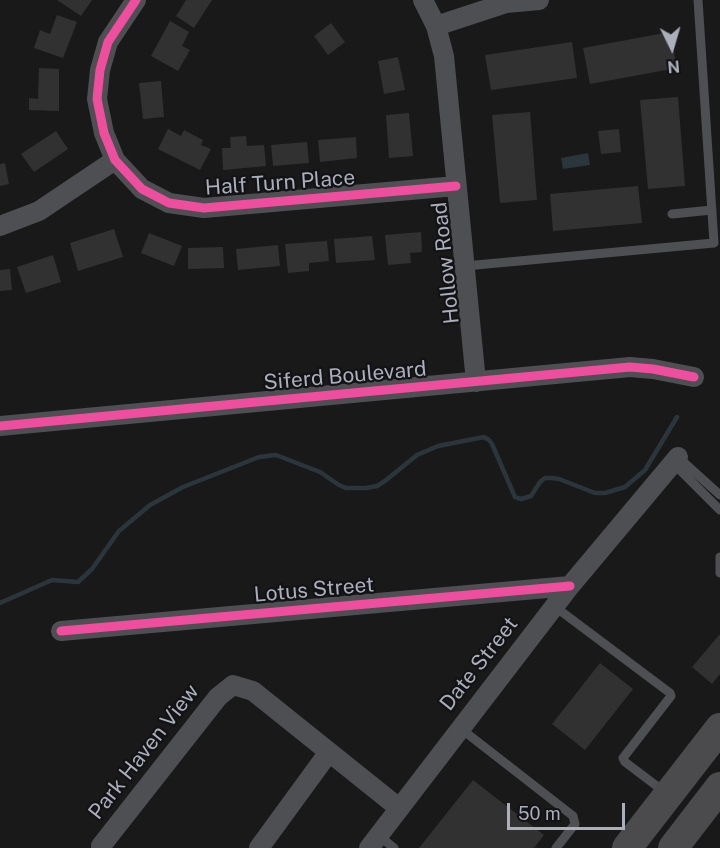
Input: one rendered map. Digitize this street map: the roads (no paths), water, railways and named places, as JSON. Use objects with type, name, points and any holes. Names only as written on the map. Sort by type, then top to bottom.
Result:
[{"type":"main road","points":[[639,840],[668,795],[720,728]]},
{"type":"main road","points":[[673,848],[720,787]]},
{"type":"street","name":"Half Turn Place","points":[[136,0],[108,42],[100,70],[97,99],[104,132],[115,160],[142,189],[169,203],[204,208],[456,186]]},
{"type":"street","name":"Hollow Road","points":[[423,0],[436,26],[444,56],[476,382]]},
{"type":"street","points":[[436,26],[506,3],[539,0]]},
{"type":"street","points":[[0,226],[39,212],[115,160]]},
{"type":"street","name":"Siferd Boulevard","points":[[0,426],[630,368],[652,369],[693,377]]},
{"type":"street","name":"Date Street","points":[[374,842],[554,606],[676,460]]},
{"type":"street","name":"Lotus Street","points":[[61,631],[570,586]]},
{"type":"street","name":"Park Haven View","points":[[102,847],[218,697],[233,685],[254,691],[399,808]]},
{"type":"street","points":[[258,848],[329,752]]},
{"type":"lane","points":[[465,266],[714,243],[698,0]]},
{"type":"lane","points":[[672,214],[712,210]]},
{"type":"lane","points":[[676,460],[720,495]]},
{"type":"lane","points":[[676,460],[720,510]]},
{"type":"lane","points":[[720,557],[720,573]]},
{"type":"lane","points":[[554,606],[670,693],[623,758],[625,762],[668,795]]},
{"type":"lane","points":[[460,728],[573,816],[575,824],[556,848]]},
{"type":"lane","points":[[374,842],[394,848]]},
{"type":"waterway","points":[[0,603],[52,580],[78,582],[92,569],[119,531],[150,505],[183,487],[259,457],[276,455],[320,472],[346,488],[366,488],[377,486],[385,481],[417,455],[438,446],[484,437],[492,444],[515,497],[521,499],[531,496],[545,478],[559,479],[595,493],[605,493],[625,487],[645,470],[677,417]]}]
